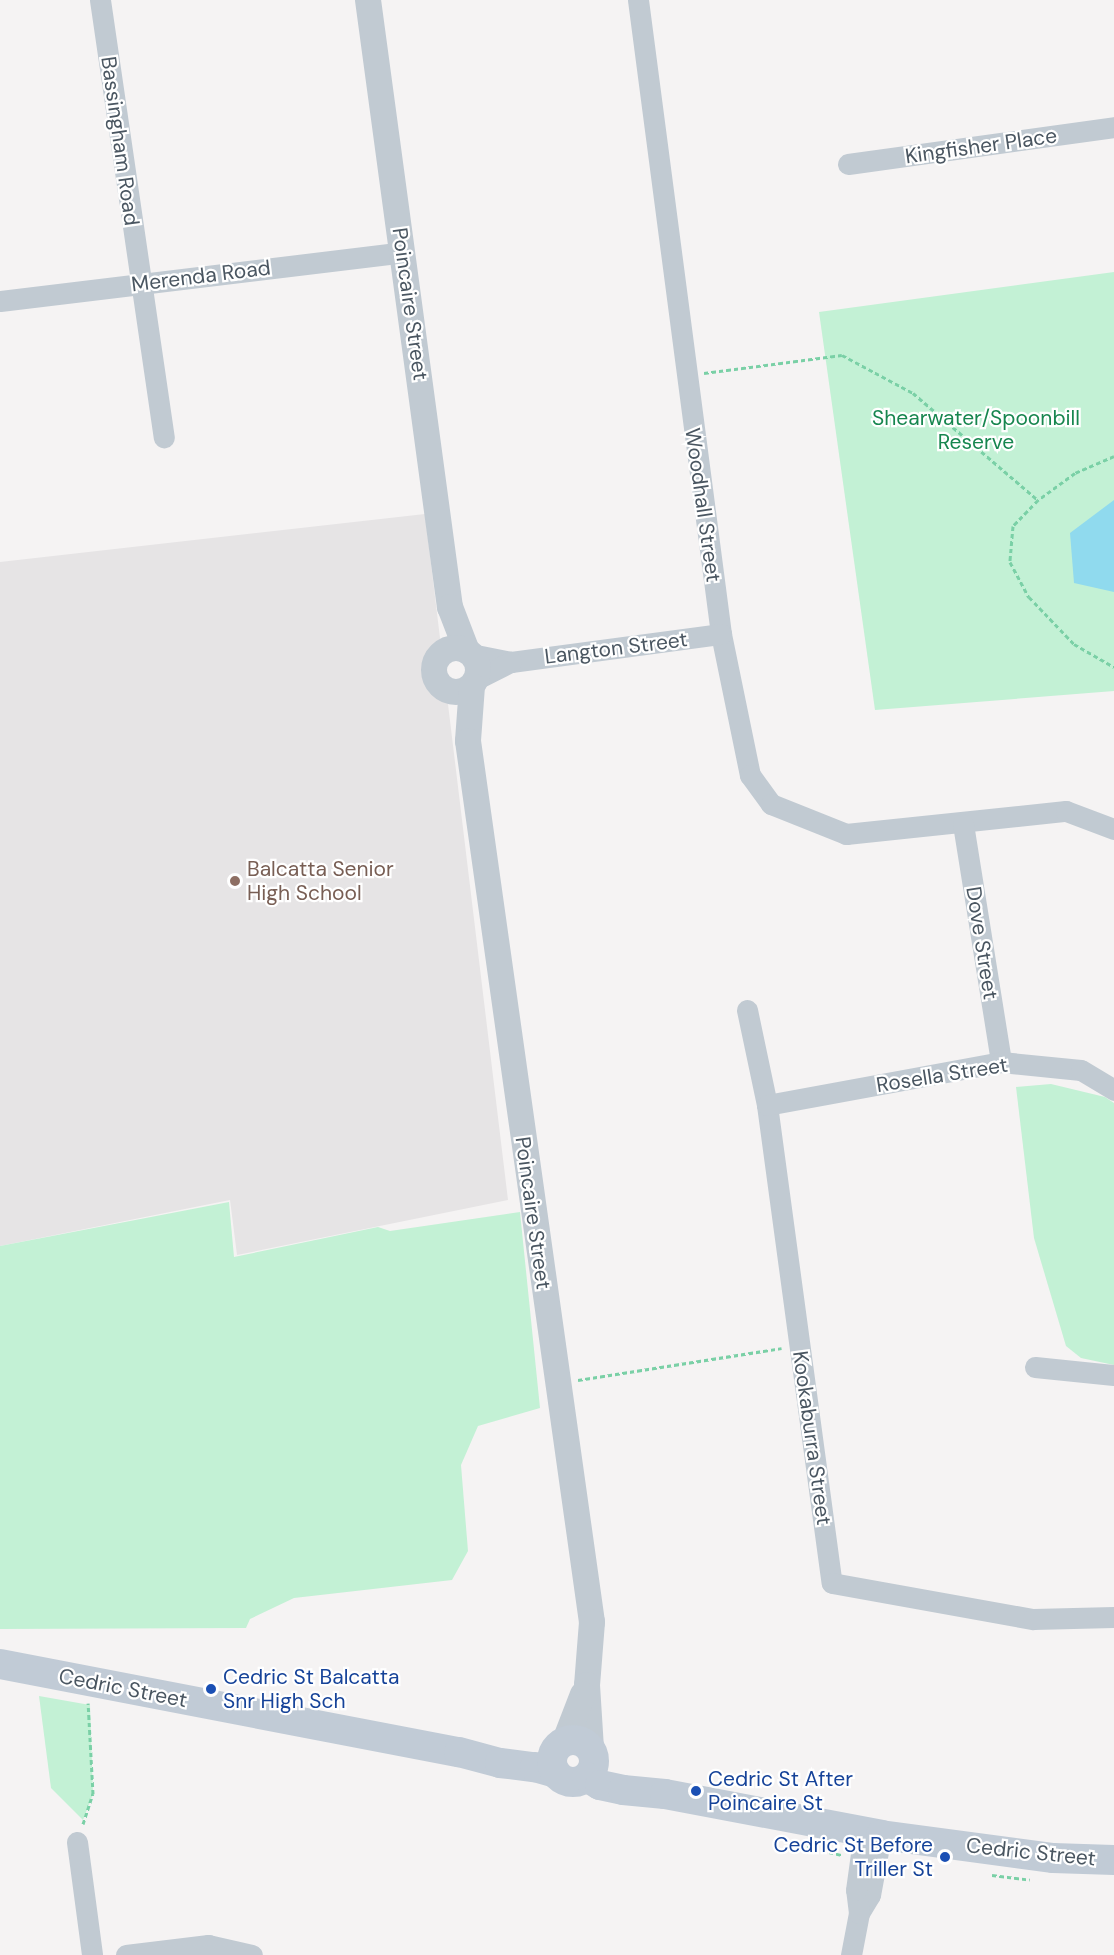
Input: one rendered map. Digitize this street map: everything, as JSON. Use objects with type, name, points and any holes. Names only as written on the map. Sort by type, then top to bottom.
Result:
[{"type":"main road","name":"Cedric Street","points":[[0,1664],[459,1752],[575,1758],[665,1794],[873,1833],[1053,1858],[1114,1860]]},
{"type":"street","name":"Bassingham Road","points":[[100,0],[164,436]]},
{"type":"street","name":"Poincaire Street","points":[[368,0],[450,607],[469,653]]},
{"type":"street","name":"Woodhall Street","points":[[638,0],[721,634],[750,775],[771,804],[846,834],[1066,812],[1114,829]]},
{"type":"street","name":"Kingfisher Place","points":[[848,164],[1114,127]]},
{"type":"street","name":"Merenda Road","points":[[0,301],[403,252]]},
{"type":"street","name":"Poincaire Street","points":[[441,654],[450,607]]},
{"type":"street","name":"Langton Street","points":[[469,653],[511,662],[721,634]]},
{"type":"street","points":[[452,648],[469,653],[478,665],[474,682],[456,693],[440,687],[434,670],[441,654],[452,648]]},
{"type":"street","name":"Langton Street","points":[[474,682],[511,662]]},
{"type":"street","name":"Poincaire Street","points":[[474,682],[468,741],[592,1622],[587,1685],[575,1758]]},
{"type":"street","name":"Poincaire Street","points":[[440,687],[468,741]]},
{"type":"street","name":"Dove Street","points":[[963,824],[1001,1062]]},
{"type":"street","name":"Kookaburra Street","points":[[747,1010],[767,1105],[832,1583],[1033,1619],[1114,1617]]},
{"type":"street","name":"Rosella Street","points":[[767,1105],[1001,1062],[1081,1070],[1114,1090]]},
{"type":"street","points":[[1035,1367],[1114,1375]]},
{"type":"street","points":[[851,1955],[859,1913],[870,1895],[873,1833]]},
{"type":"street","points":[[78,1842],[92,1955]]},
{"type":"street","points":[[126,1955],[208,1945],[252,1955]]},
{"type":"path","points":[[686,375],[842,355],[914,393],[1038,500]]},
{"type":"path","points":[[1114,456],[1075,473],[1038,500],[1013,526],[1010,562],[1029,597],[1074,644],[1114,667]]},
{"type":"path","points":[[557,1383],[799,1346]]},
{"type":"path","points":[[78,1842],[93,1794],[88,1698]]},
{"type":"shaded area","name":"Balcatta Senior High School","points":[[425,514],[508,1200],[237,1255],[230,1200],[0,1246],[0,562]]},
{"type":"green space","name":"Shearwater/Spoonbill Reserve","points":[[1114,272],[1114,691],[875,710],[819,312]]},
{"type":"green space","points":[[1051,1084],[1105,1097],[1114,1103],[1114,1365],[1081,1358],[1066,1346],[1034,1238],[1016,1087]]},
{"type":"green space","points":[[229,1202],[234,1257],[378,1227],[390,1231],[520,1212],[540,1408],[478,1426],[461,1465],[468,1551],[452,1580],[294,1598],[250,1619],[246,1628],[0,1629],[0,1246]]},
{"type":"green space","points":[[39,1696],[90,1705],[93,1794],[83,1820],[51,1788]]},
{"type":"water","points":[[1114,500],[1114,592],[1074,583],[1070,533]]},
{"type":"place","name":"Balcatta Senior High School","points":[[235,881]]},
{"type":"place","name":"Cedric St Balcatta Snr High Sch","points":[[211,1689]]},
{"type":"place","name":"Cedric St After Poincaire St","points":[[696,1791]]},
{"type":"place","name":"Cedric St Before Triller St","points":[[945,1857]]}]
